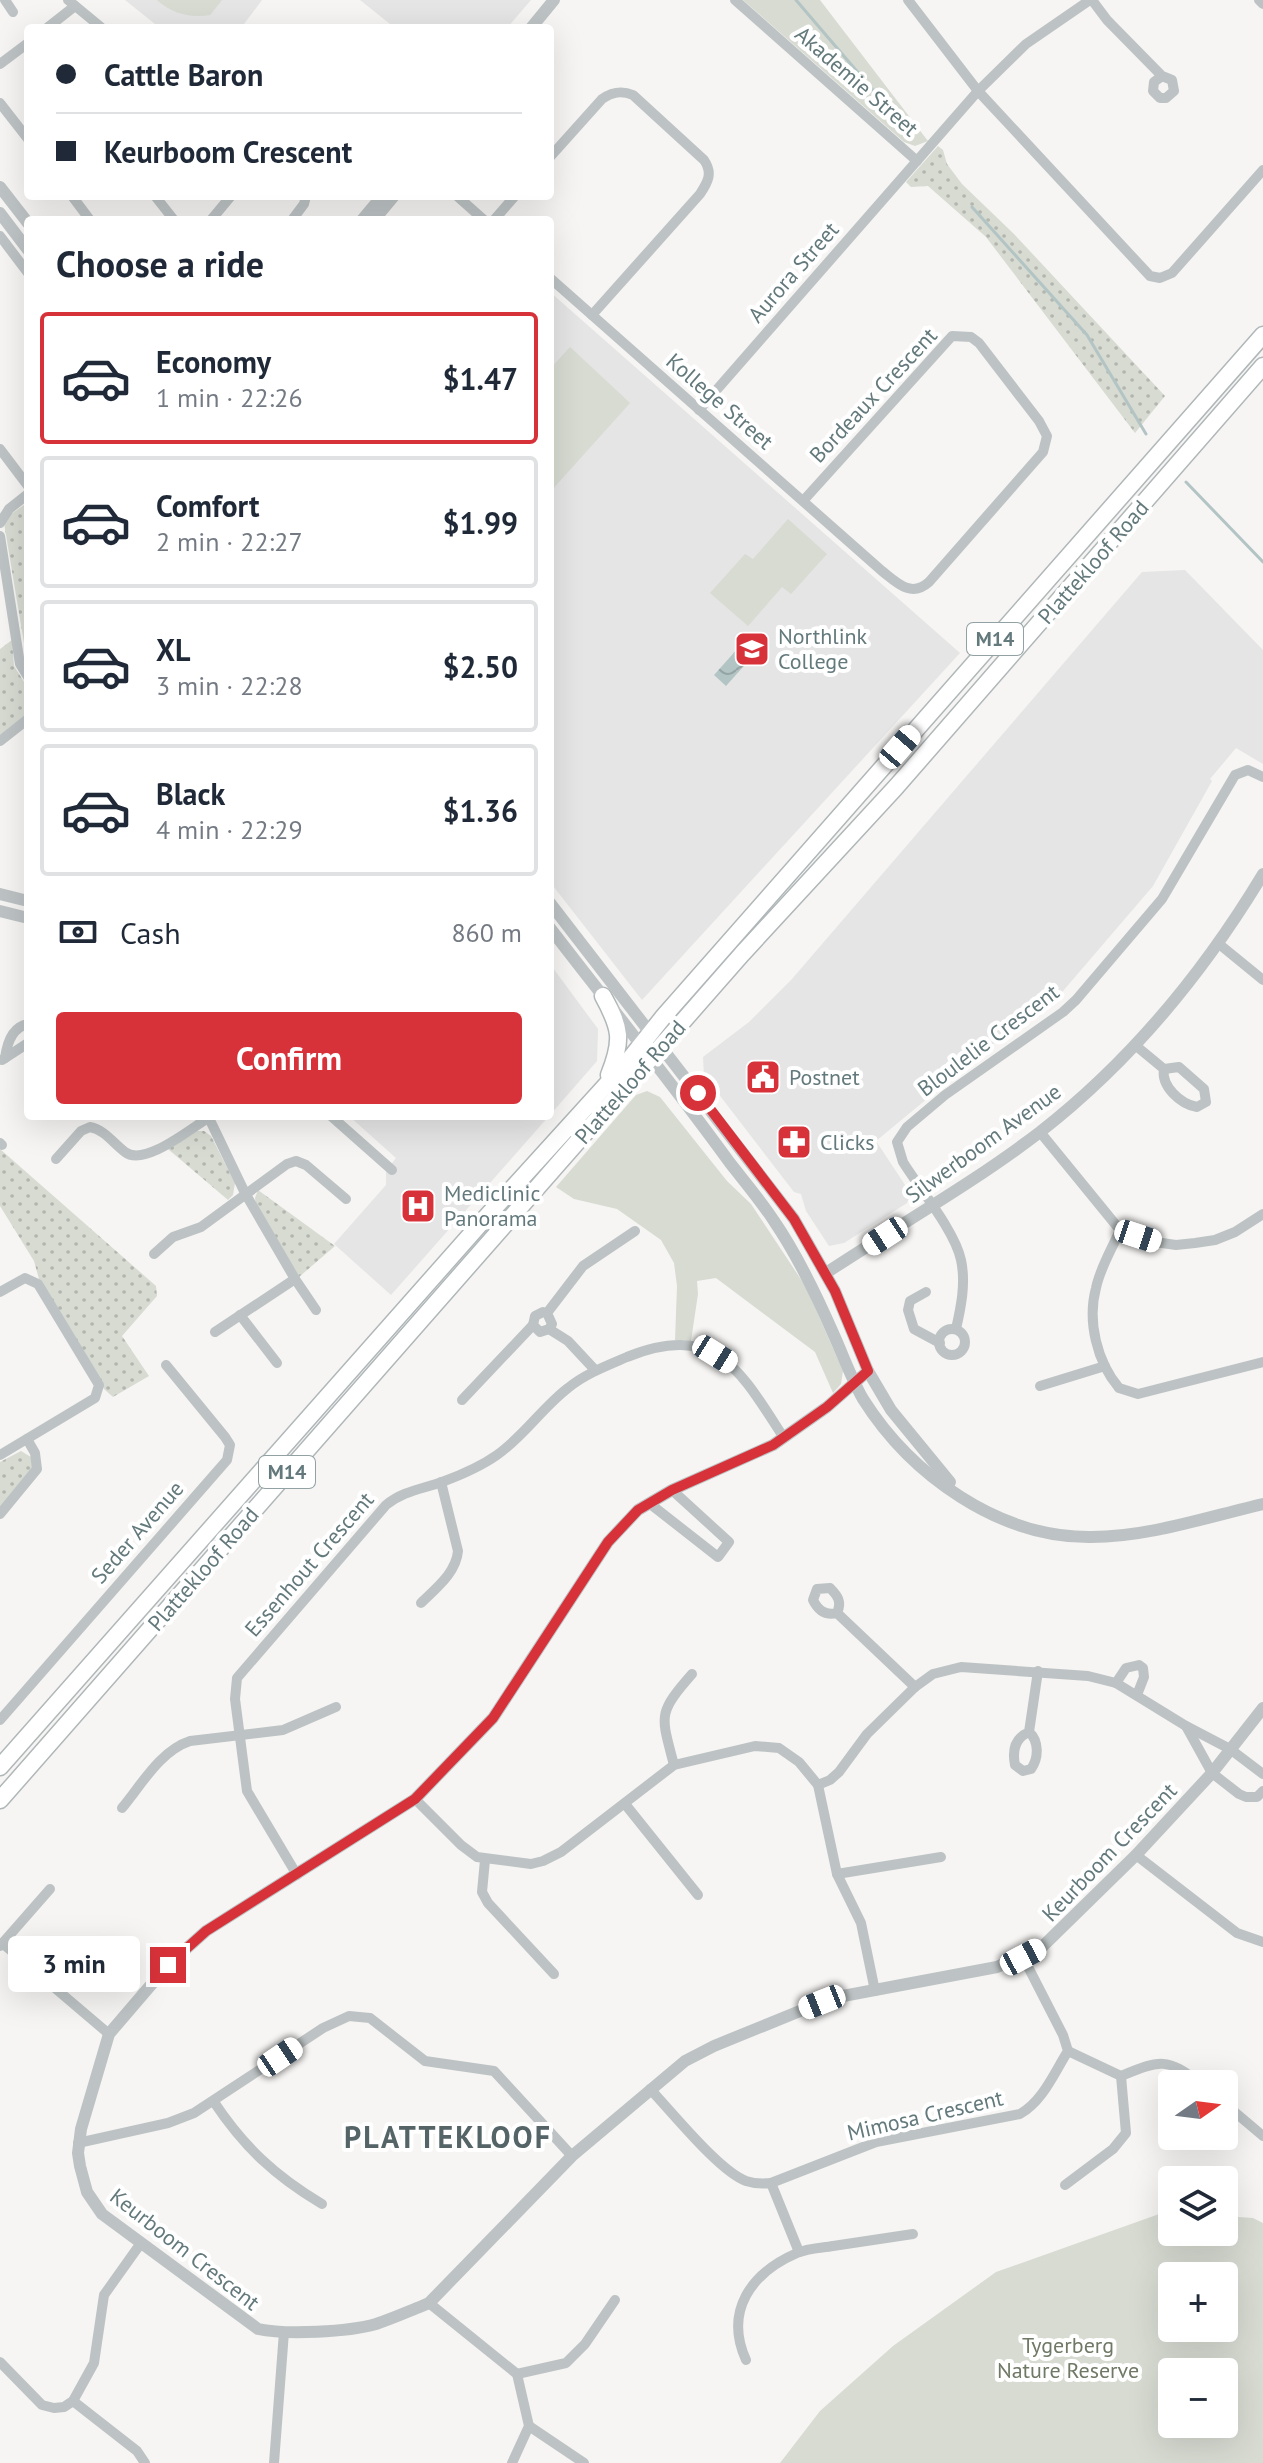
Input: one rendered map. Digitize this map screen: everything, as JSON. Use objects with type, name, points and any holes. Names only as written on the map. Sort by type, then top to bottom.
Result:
[{"type":"main road","name":"Plattekloof Road","points":[[0,1800],[1263,335]]},
{"type":"main road","name":"Plattekloof Road","points":[[0,1767],[603,1088],[652,1045],[742,954],[896,787],[1263,366]]},
{"type":"main road","points":[[603,996],[616,1021],[620,1040],[603,1088]]},
{"type":"street","points":[[5,0],[13,12]]},
{"type":"street","points":[[534,24],[554,0]]},
{"type":"street","name":"Akademie Street","points":[[735,0],[917,161]]},
{"type":"street","points":[[908,0],[978,91],[1146,274],[1155,278],[1172,273],[1263,170]]},
{"type":"street","points":[[1091,0],[1162,76]]},
{"type":"street","name":"Aurora Street","points":[[699,410],[978,91],[1026,44],[1091,0]]},
{"type":"street","points":[[51,24],[72,3],[97,24]]},
{"type":"street","points":[[0,64],[24,46]]},
{"type":"street","points":[[554,153],[602,99],[609,94],[625,92],[633,95],[704,160],[709,172],[700,194],[592,315]]},
{"type":"street","points":[[0,103],[24,134]]},
{"type":"street","points":[[0,187],[24,218]]},
{"type":"street","points":[[158,200],[171,216]]},
{"type":"street","points":[[214,216],[228,200]]},
{"type":"street","points":[[365,216],[379,200]]},
{"type":"street","points":[[377,216],[391,200]]},
{"type":"street","points":[[462,200],[480,216]]},
{"type":"street","points":[[498,216],[512,200]]},
{"type":"street","points":[[0,213],[24,245]]},
{"type":"street","points":[[0,236],[24,268]]},
{"type":"street","name":"Kollege Street","points":[[554,282],[900,586]]},
{"type":"street","name":"Bordeaux Crescent","points":[[803,501],[947,340],[958,335],[975,339],[1039,421],[1047,436],[1046,447],[929,582],[917,589],[900,586]]},
{"type":"street","points":[[0,449],[24,481]]},
{"type":"street","points":[[0,523],[9,509],[24,497]]},
{"type":"street","points":[[0,536],[20,664],[24,670]]},
{"type":"street","points":[[0,741],[24,722]]},
{"type":"street","name":"Bloulelie Crescent","points":[[931,1207],[897,1150],[900,1134],[945,1095],[1076,1000],[1162,899],[1235,775],[1248,770],[1263,777]]},
{"type":"street","name":"Silwerboom Avenue","points":[[826,1273],[931,1207],[1040,1132],[1087,1092],[1171,1005],[1219,944],[1263,874]]},
{"type":"street","points":[[0,894],[24,900]]},
{"type":"street","points":[[554,909],[774,1220],[795,1256],[855,1384],[879,1422],[902,1448],[948,1489],[1034,1530],[1065,1536],[1092,1537],[1153,1530],[1263,1504]]},
{"type":"street","points":[[0,911],[24,917]]},
{"type":"street","points":[[554,933],[603,996],[652,1045],[779,1198],[826,1273],[868,1371],[912,1438],[973,1503]]},
{"type":"street","points":[[554,944],[578,965]]},
{"type":"street","points":[[1219,944],[1263,980]]},
{"type":"street","points":[[3,1060],[15,1031],[24,1025]]},
{"type":"street","points":[[1135,1045],[1164,1069],[1179,1067],[1204,1089],[1206,1102],[1197,1107],[1189,1105],[1167,1086],[1164,1069]]},
{"type":"street","points":[[3,1060],[24,1046]]},
{"type":"street","points":[[56,1159],[81,1131],[90,1127],[99,1129],[125,1153],[138,1157],[159,1148],[203,1120]]},
{"type":"street","points":[[209,1120],[245,1193],[316,1310]]},
{"type":"street","points":[[336,1120],[392,1170]]},
{"type":"street","points":[[1040,1132],[1120,1230],[1155,1242],[1176,1245],[1195,1243],[1215,1240],[1235,1232],[1263,1214]]},
{"type":"street","points":[[154,1254],[173,1237],[197,1229],[287,1164],[296,1161],[306,1165],[346,1199]]},
{"type":"street","points":[[931,1207],[950,1234],[961,1261],[962,1295],[956,1329]]},
{"type":"street","points":[[1120,1230],[1096,1284],[1093,1301],[1096,1339],[1105,1366],[1119,1388],[1138,1394],[1263,1362]]},
{"type":"street","points":[[547,1313],[583,1266],[635,1231]]},
{"type":"street","points":[[812,1247],[831,1257],[863,1251]]},
{"type":"street","points":[[846,1317],[839,1282],[842,1274],[863,1251]]},
{"type":"street","points":[[795,1256],[810,1268],[826,1273]]},
{"type":"street","points":[[826,1273],[824,1293],[835,1338]]},
{"type":"street","points":[[0,1292],[25,1278],[38,1284],[99,1385],[95,1398],[0,1455]]},
{"type":"street","points":[[215,1332],[295,1279]]},
{"type":"street","points":[[926,1292],[910,1301],[908,1310],[914,1329],[940,1343],[947,1354],[959,1353],[965,1342],[963,1334],[956,1329],[944,1332],[940,1343]]},
{"type":"street","points":[[462,1400],[533,1325],[538,1313],[547,1313]]},
{"type":"street","points":[[533,1325],[540,1332],[549,1329],[552,1324],[547,1313]]},
{"type":"street","points":[[240,1315],[277,1363]]},
{"type":"street","points":[[549,1329],[568,1341],[595,1370]]},
{"type":"street","name":"Essenhout Crescent","points":[[297,1875],[247,1791],[235,1688],[243,1669],[386,1505],[407,1492],[441,1482],[495,1457],[565,1390],[595,1370],[658,1347],[681,1345],[704,1349],[729,1362],[739,1371],[784,1438]]},
{"type":"street","name":"Seder Avenue","points":[[0,1720],[227,1460],[230,1445],[225,1437],[166,1365]]},
{"type":"street","points":[[1040,1386],[1105,1366]]},
{"type":"street","name":"Keurboom Crescent","points":[[868,1371],[784,1438],[672,1490],[649,1503],[623,1524],[608,1542],[493,1718],[415,1799],[186,1946],[109,2034],[78,2143],[80,2166],[92,2202],[102,2214],[258,2329],[284,2332],[356,2328],[429,2303],[572,2156],[685,2061],[822,2002],[987,1970],[1023,1957],[1054,1937],[1212,1773],[1263,1708]]},
{"type":"street","points":[[0,1514],[37,1469],[35,1453],[27,1439]]},
{"type":"street","points":[[421,1603],[457,1560],[458,1551],[441,1482]]},
{"type":"street","points":[[649,1503],[718,1557],[729,1542],[672,1490]]},
{"type":"street","points":[[837,1613],[915,1687]]},
{"type":"street","points":[[1116,1683],[1126,1668],[1139,1665],[1143,1668],[1144,1677],[1137,1695]]},
{"type":"street","points":[[818,1785],[839,1772],[867,1734],[915,1687],[933,1674],[947,1669],[979,1667],[1088,1676],[1116,1683],[1230,1749],[1263,1774]]},
{"type":"street","points":[[1029,1732],[1038,1671]]},
{"type":"street","points":[[674,1765],[664,1712],[668,1701],[692,1674]]},
{"type":"street","points":[[122,1808],[167,1753],[177,1746],[190,1741],[296,1726],[336,1707]]},
{"type":"street","points":[[1186,1726],[1212,1773],[1246,1797],[1257,1797],[1263,1791]]},
{"type":"street","points":[[415,1799],[461,1845],[485,1860],[518,1863],[543,1861],[561,1852],[674,1765],[755,1746],[779,1748],[810,1773],[818,1785],[837,1874],[861,1923],[875,1991]]},
{"type":"street","points":[[625,1804],[698,1895]]},
{"type":"street","points":[[1136,1855],[1237,1933],[1263,1942]]},
{"type":"street","points":[[837,1874],[941,1857]]},
{"type":"street","points":[[485,1860],[482,1892],[488,1903],[554,1974]]},
{"type":"street","points":[[50,1889],[1,1944],[109,2034]]},
{"type":"street","points":[[1023,1957],[1068,2051],[1121,2076],[1167,2063],[1184,2070]]},
{"type":"street","points":[[78,2143],[182,2119],[214,2102],[323,2028],[349,2016],[370,2018],[425,2061],[494,2071],[572,2156]]},
{"type":"street","name":"Mimosa Crescent","points":[[771,2183],[876,2142],[1020,2114],[1040,2097],[1068,2051]]},
{"type":"street","points":[[1065,2185],[1113,2149],[1126,2133],[1121,2076]]},
{"type":"street","points":[[650,2089],[718,2161],[738,2177],[760,2184],[771,2183],[799,2252]]},
{"type":"street","points":[[214,2102],[249,2149],[299,2190],[322,2204]]},
{"type":"street","points":[[1238,2115],[1263,2136]]},
{"type":"street","points":[[746,2360],[737,2342],[736,2326],[744,2298],[769,2270],[799,2252],[913,2234]]},
{"type":"street","points":[[0,2362],[42,2405],[64,2407],[73,2401],[94,2363],[104,2295],[141,2243]]},
{"type":"street","points":[[517,2374],[566,2363],[585,2344],[615,2300]]},
{"type":"street","points":[[429,2303],[517,2374],[529,2426],[512,2463]]},
{"type":"street","points":[[274,2463],[284,2332]]},
{"type":"street","points":[[73,2401],[137,2451],[145,2463]]},
{"type":"street","points":[[529,2426],[584,2463]]},
{"type":"shaded area","points":[[125,0],[262,0],[244,24],[155,24]]},
{"type":"shaded area","points":[[360,0],[531,0],[510,24],[390,24]]},
{"type":"shaded area","name":"Northlink College","points":[[554,296],[960,653],[642,1000],[554,887]]},
{"type":"shaded area","points":[[1185,570],[1263,650],[1263,764],[1236,748],[1210,779],[1212,781],[1153,886],[1057,998],[1004,1035],[876,1141],[911,1194],[907,1203],[844,1243],[829,1246],[806,1211],[801,1194],[794,1192],[704,1075],[703,1057],[749,1022],[792,979],[1142,572]]},
{"type":"shaded area","name":"Mediclinic Panorama","points":[[554,969],[598,1029],[597,1061],[554,1110]]},
{"type":"shaded area","name":"Mediclinic Panorama","points":[[353,1120],[545,1120],[391,1295],[334,1244],[386,1185],[386,1171],[396,1158]]},
{"type":"green space","points":[[157,0],[222,0],[210,15],[196,16],[176,12]]},
{"type":"green space","points":[[743,0],[820,0],[928,141],[915,146],[904,142]]},
{"type":"green space","points":[[938,146],[962,184],[1014,234],[1165,396],[1135,433],[986,237],[928,186],[911,187],[906,182]]},
{"type":"green space","points":[[570,347],[630,403],[554,488],[554,365]]},
{"type":"green space","points":[[24,505],[24,643],[4,523],[7,517]]},
{"type":"green space","points":[[788,519],[827,554],[791,594],[782,587],[748,626],[710,593],[745,554],[753,559]]},
{"type":"green space","points":[[12,640],[14,666],[24,682],[24,716],[0,735],[0,649]]},
{"type":"green space","points":[[647,1091],[660,1097],[727,1181],[751,1204],[806,1287],[843,1371],[841,1384],[833,1393],[815,1352],[716,1278],[697,1281],[691,1341],[675,1340],[677,1286],[674,1263],[661,1240],[617,1209],[574,1199],[556,1187],[636,1095]]},
{"type":"green space","points":[[197,1131],[211,1136],[235,1183],[233,1195],[228,1200],[168,1149]]},
{"type":"green space","points":[[0,1149],[156,1286],[157,1296],[122,1336],[149,1376],[113,1397],[104,1389],[0,1206]]},
{"type":"green space","points":[[258,1190],[335,1246],[299,1277],[256,1205]]},
{"type":"green space","points":[[21,1451],[31,1457],[33,1469],[0,1508],[0,1462]]},
{"type":"green space","name":"Tygerberg Nature Reserve","points":[[1158,2214],[1158,2246],[1238,2246],[1238,2217],[1253,2218],[1263,2223],[1263,2463],[780,2463],[820,2411],[893,2346],[996,2272]]},
{"type":"water","points":[[739,647],[751,658],[726,686],[714,675]]},
{"type":"waterway","points":[[796,0],[890,110]]},
{"type":"waterway","points":[[972,207],[1087,335],[1146,434]]},
{"type":"waterway","points":[[1186,482],[1263,562]]},
{"type":"place","name":"Northlink College","points":[[752,649]]},
{"type":"place","name":"Postnet","points":[[763,1077]]},
{"type":"place","name":"Clicks","points":[[794,1142]]},
{"type":"place","name":"Mediclinic Panorama","points":[[418,1206]]},
{"type":"district","name":"PLATTEKLOOF","points":[[448,2136]]},
{"type":"route","points":[[168,1965],[206,1931],[415,1799],[493,1718],[608,1542],[638,1510],[672,1490],[773,1445],[827,1407],[868,1371],[835,1291],[812,1247],[772,1188],[698,1093]]}]
